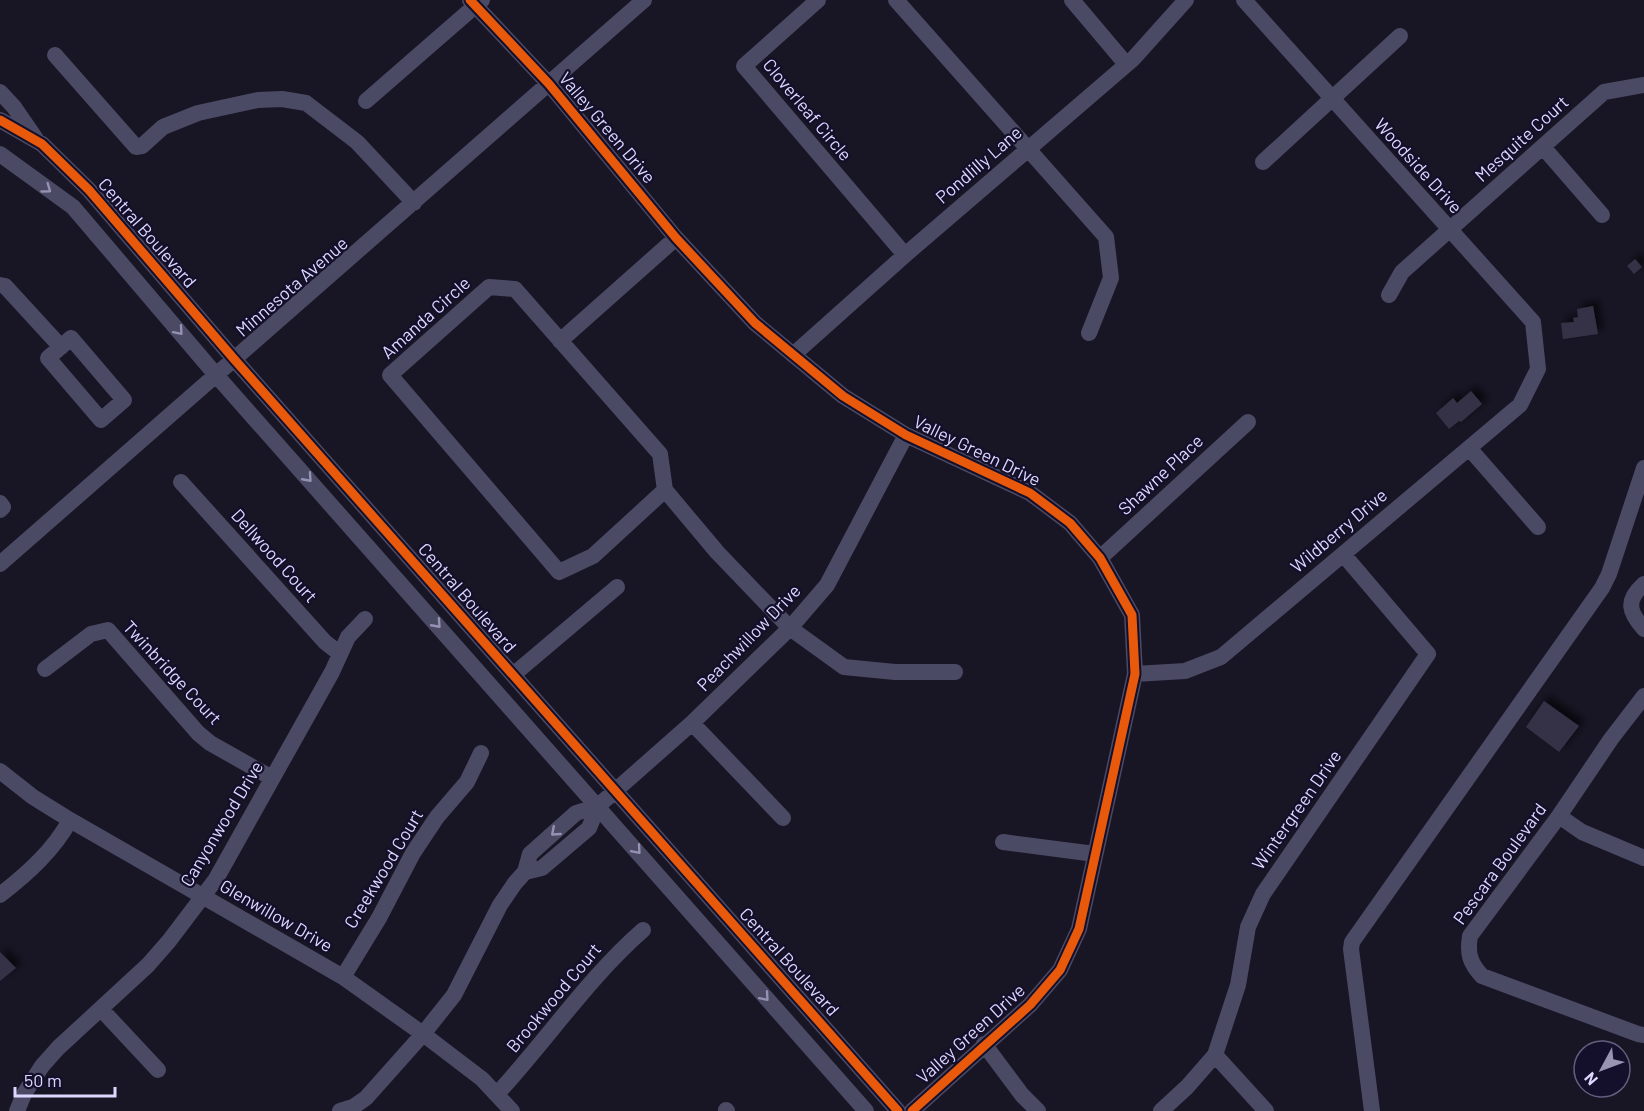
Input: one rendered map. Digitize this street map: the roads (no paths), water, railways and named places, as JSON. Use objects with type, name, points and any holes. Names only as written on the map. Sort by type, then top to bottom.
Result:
[{"type":"street","name":"Minnesota Avenue","points":[[0,564],[644,0]]},
{"type":"street","name":"Cloverleaf Circle","points":[[818,0],[744,66],[905,255]]},
{"type":"street","points":[[897,0],[1106,237],[1111,278],[1089,333]]},
{"type":"street","points":[[1072,0],[1126,64]]},
{"type":"street","name":"Pondlilly Lane","points":[[793,355],[1126,64],[1186,0]]},
{"type":"street","name":"Woodside Drive","points":[[1244,0],[1533,322],[1538,369]]},
{"type":"street","name":"Valley Green Drive","points":[[476,2],[549,84],[676,238],[754,323],[843,396],[906,435],[1030,493],[1070,523],[1100,558],[1132,615],[1135,674],[1078,929],[1059,970],[1030,1005],[912,1111]]},
{"type":"street","points":[[366,100],[476,2]]},
{"type":"street","points":[[1263,162],[1400,36]]},
{"type":"street","points":[[55,55],[136,147],[142,146],[163,127],[208,111],[258,100],[282,99],[306,103],[357,142],[414,203]]},
{"type":"street","name":"Mesquite Court","points":[[1389,295],[1402,272],[1604,92],[1644,85]]},
{"type":"street","points":[[0,92],[14,107],[39,143]]},
{"type":"street","name":"Central Boulevard","points":[[0,120],[39,143],[89,190],[234,359],[898,1111]]},
{"type":"street","points":[[1543,147],[1602,215]]},
{"type":"street","points":[[0,154],[73,207],[216,375],[866,1111]]},
{"type":"street","points":[[560,340],[676,238]]},
{"type":"street","points":[[0,285],[5,286],[61,347]]},
{"type":"street","name":"Amanda Circle","points":[[489,287],[515,289],[660,454],[665,490],[593,556],[560,572],[390,375],[489,287]]},
{"type":"street","points":[[71,338],[124,400],[101,420],[48,358],[61,347],[71,338]]},
{"type":"street","name":"Wildberry Drive","points":[[1135,674],[1185,671],[1221,657],[1520,405],[1538,369]]},
{"type":"street","name":"Shawne Place","points":[[1100,558],[1248,422]]},
{"type":"street","name":"Peachwillow Drive","points":[[340,1111],[353,1107],[366,1098],[423,1034],[454,994],[500,905],[525,872],[542,868],[589,828],[598,806],[692,723],[790,628],[826,585],[906,435]]},
{"type":"street","points":[[1469,448],[1538,527]]},
{"type":"street","points":[[1372,1111],[1351,949],[1352,942],[1602,588],[1609,574],[1644,468]]},
{"type":"street","name":"Dellwood Court","points":[[181,482],[325,642],[339,653]]},
{"type":"street","points":[[665,490],[717,552],[790,628],[844,667],[895,672],[956,672]]},
{"type":"street","points":[[0,503],[3,507],[0,510]]},
{"type":"street","name":"Wintergreen Drive","points":[[1161,1111],[1187,1087],[1215,1055],[1238,985],[1248,927],[1263,894],[1428,654],[1343,554]]},
{"type":"street","points":[[1644,584],[1632,598],[1630,606],[1634,617],[1644,629]]},
{"type":"street","points":[[513,675],[617,587]]},
{"type":"street","name":"Canyonwood Drive","points":[[17,1111],[42,1066],[148,965],[216,879],[332,672],[348,637],[365,619]]},
{"type":"street","name":"Twinbridge Court","points":[[45,669],[91,634],[108,630],[198,733],[210,743],[272,778]]},
{"type":"street","name":"Pescara Boulevard","points":[[1644,696],[1611,738],[1559,816],[1470,936],[1468,949],[1469,958],[1482,976],[1644,1035]]},
{"type":"street","points":[[692,723],[783,818]]},
{"type":"street","name":"Creekwood Court","points":[[343,977],[379,918],[413,852],[437,817],[467,782],[482,753]]},
{"type":"street","name":"Glenwillow Drive","points":[[2,771],[26,792],[70,820],[343,977],[482,1079],[512,1111]]},
{"type":"street","points":[[1559,816],[1582,832],[1644,858]]},
{"type":"street","points":[[0,895],[39,861],[60,838],[70,820]]},
{"type":"street","points":[[1004,842],[1095,854]]},
{"type":"street","name":"Brookwood Court","points":[[497,1094],[620,950],[643,930]]},
{"type":"street","points":[[100,1009],[158,1070]]},
{"type":"street","points":[[984,1044],[1022,1095],[1038,1111]]},
{"type":"street","points":[[1215,1055],[1266,1111]]}]
